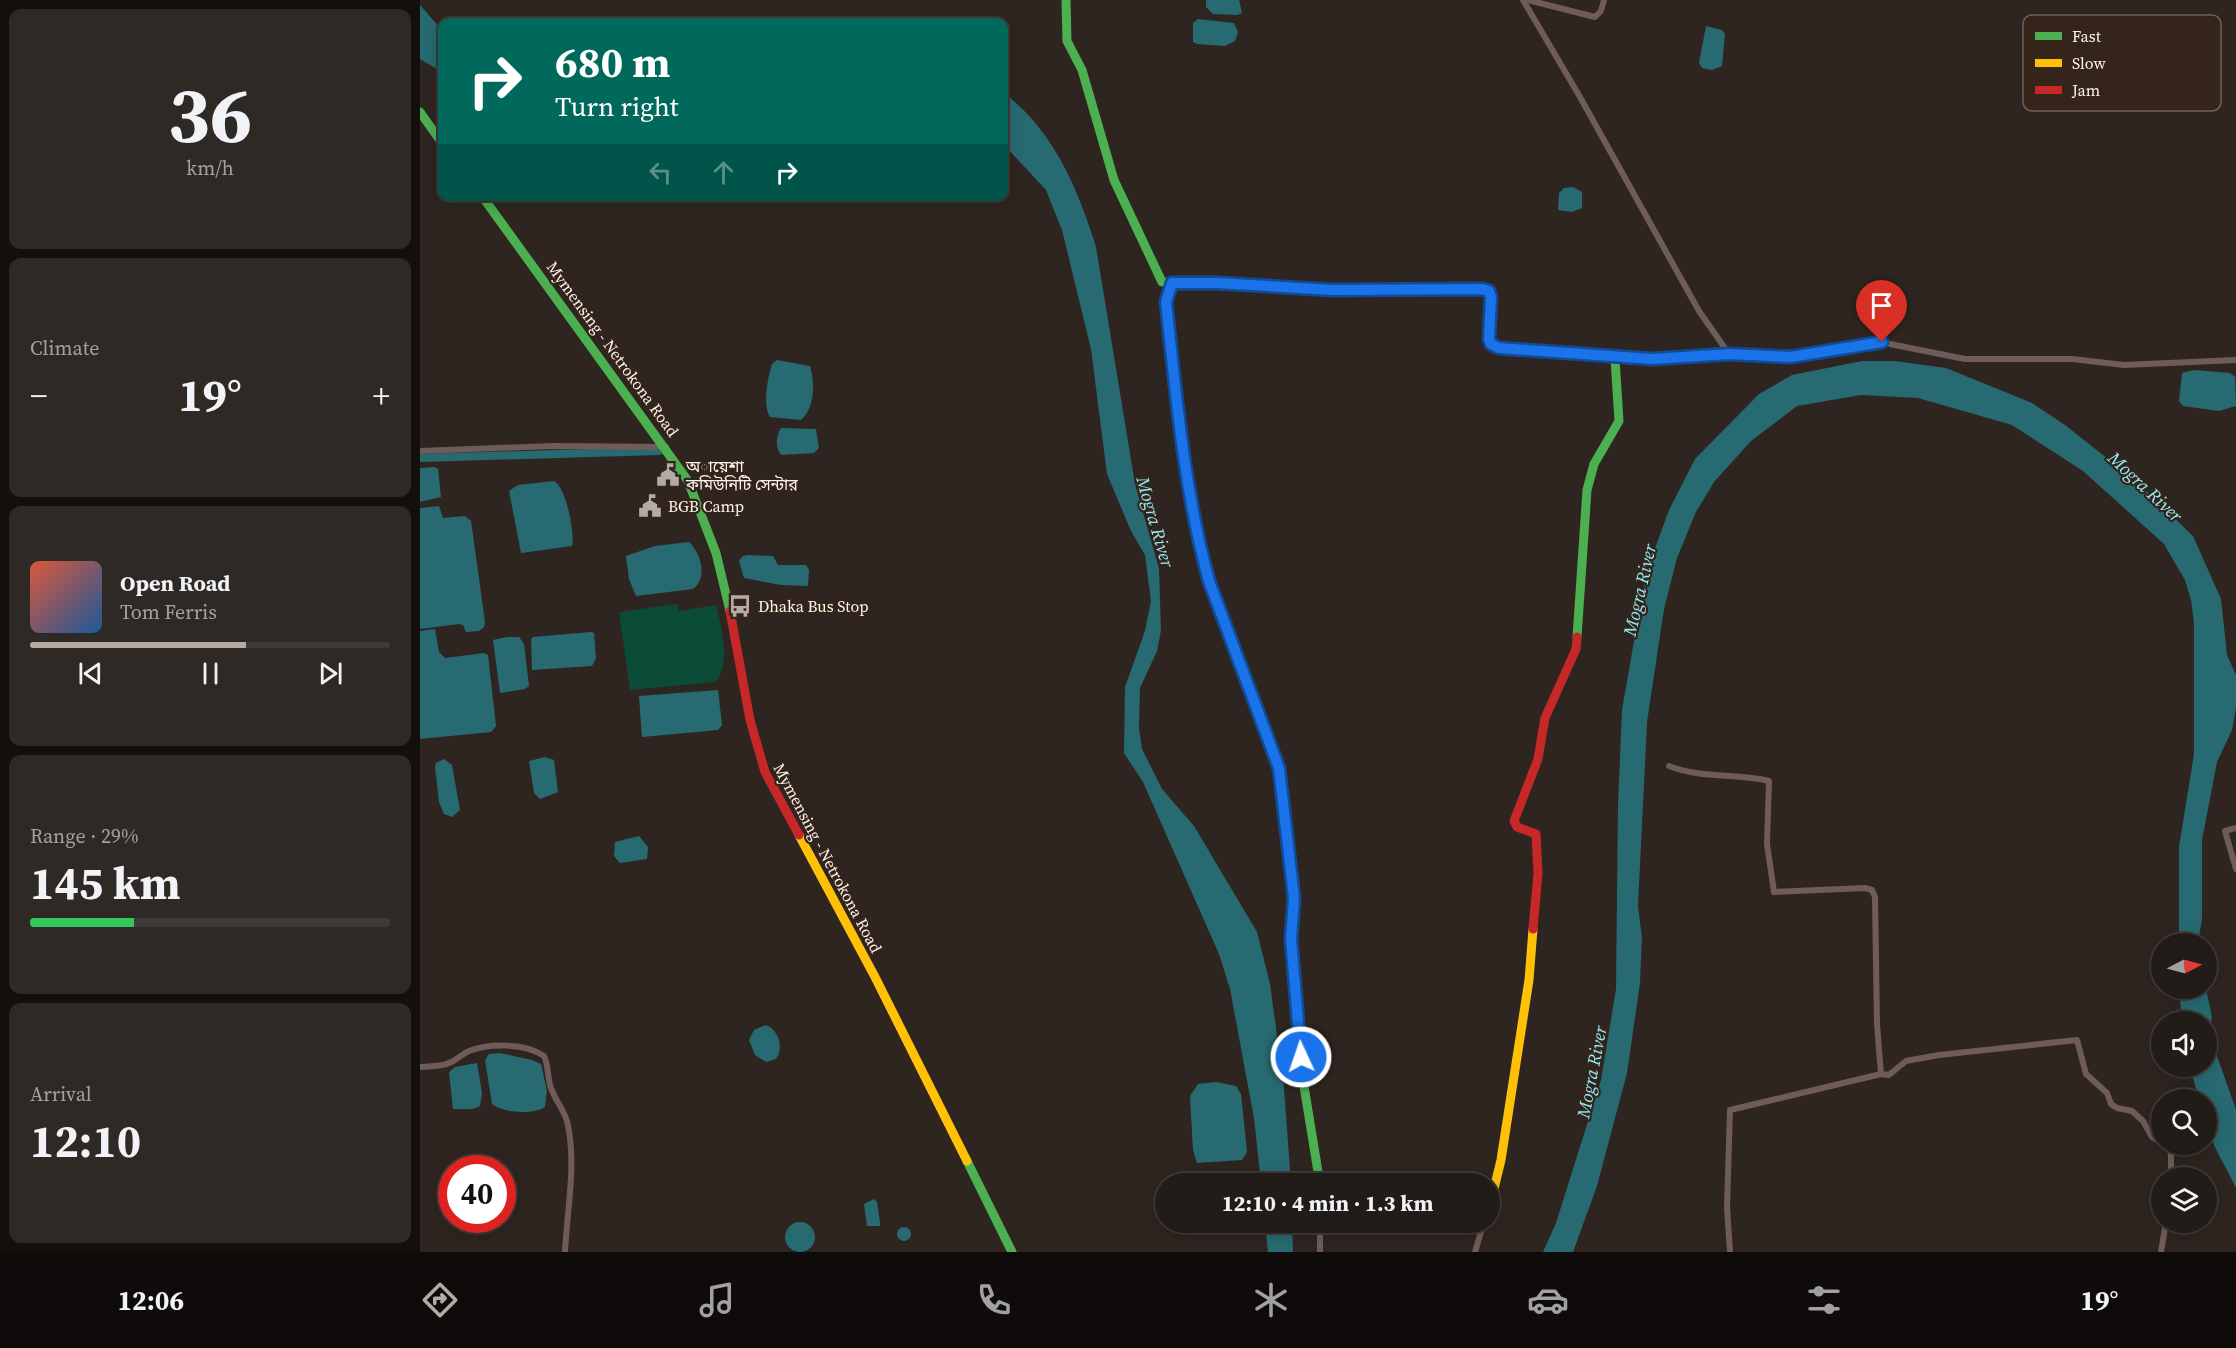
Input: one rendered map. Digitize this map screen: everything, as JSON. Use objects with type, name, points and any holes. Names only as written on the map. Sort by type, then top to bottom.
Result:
[{"type":"street","points":[[1066,0],[1067,41],[1082,70],[1114,180],[1143,237],[1162,282],[1332,290],[1482,289],[1489,291],[1491,297],[1488,334],[1491,344],[1499,348],[1611,357],[1652,359],[1729,354],[1791,357],[1875,341],[1965,359],[2072,359],[2124,365],[2236,360]]},
{"type":"street","points":[[1522,0],[1580,97],[1698,311],[1729,354]]},
{"type":"street","points":[[1528,0],[1595,17],[1602,11],[1604,0]]},
{"type":"street","points":[[420,112],[438,137]]},
{"type":"street","name":"Mymensing - Netrokona Road","points":[[486,201],[666,447],[688,482],[716,553],[727,597],[750,720],[765,772],[874,975],[1012,1252]]},
{"type":"street","points":[[1172,283],[1166,302],[1180,435],[1202,556],[1209,581],[1269,738],[1280,776],[1294,898],[1291,939],[1302,1074],[1318,1173]]},
{"type":"street","points":[[1498,1173],[1529,980],[1538,873],[1536,834],[1517,827],[1515,821],[1528,780],[1538,759],[1545,718],[1576,649],[1587,490],[1594,464],[1619,421],[1616,364],[1611,357]]},
{"type":"street","points":[[420,451],[552,446],[666,447]]},
{"type":"street","points":[[1669,766],[1700,774],[1753,777],[1769,781],[1767,844],[1773,892],[1865,888],[1872,890],[1875,897],[1877,1024],[1881,1074]]},
{"type":"street","points":[[2236,828],[2228,828],[2225,831],[2236,869]]},
{"type":"street","points":[[1730,1252],[1727,1207],[1730,1110],[1881,1074],[1889,1075],[1906,1061],[2073,1039],[2079,1042],[2086,1074],[2107,1093],[2111,1104],[2117,1108],[2132,1111],[2143,1121],[2151,1135]]},
{"type":"street","points":[[420,1067],[448,1064],[466,1053],[487,1047],[520,1047],[544,1056],[551,1090],[556,1102],[563,1110],[567,1124],[570,1149],[565,1252]]},
{"type":"street","points":[[1320,1233],[1320,1252]]},
{"type":"street","points":[[1475,1252],[1481,1233]]},
{"type":"street","points":[[2160,1252],[2164,1233]]},
{"type":"green space","points":[[677,604],[679,611],[716,605],[724,645],[720,675],[715,682],[630,690],[619,612]]},
{"type":"water","points":[[1206,0],[1239,0],[1242,13],[1237,15],[1213,14],[1206,7]]},
{"type":"water","points":[[420,5],[438,25],[438,70],[420,59]]},
{"type":"water","points":[[1198,19],[1234,23],[1238,32],[1235,41],[1225,46],[1193,42],[1193,23]]},
{"type":"water","points":[[1706,26],[1722,30],[1725,34],[1722,66],[1712,70],[1702,68],[1699,63]]},
{"type":"water","points":[[1008,96],[1037,125],[1062,162],[1081,204],[1096,247],[1135,484],[1159,569],[1161,630],[1157,651],[1140,688],[1139,728],[1142,749],[1162,789],[1194,826],[1257,932],[1270,984],[1284,1088],[1290,1173],[1260,1173],[1254,1118],[1230,989],[1219,954],[1143,782],[1124,753],[1125,687],[1145,631],[1151,601],[1145,555],[1131,531],[1107,474],[1091,349],[1062,230],[1046,190],[1008,149]]},
{"type":"water","points":[[1573,187],[1582,192],[1582,208],[1572,212],[1558,210],[1559,193],[1564,188]]},
{"type":"water","points":[[777,360],[810,366],[813,394],[806,415],[801,420],[770,417],[768,412],[766,398],[768,383],[772,364]]},
{"type":"water","points":[[1862,361],[1895,361],[1946,368],[2032,403],[2065,425],[2137,482],[2193,536],[2221,599],[2227,655],[2236,675],[2236,707],[2232,730],[2217,762],[2202,840],[2202,919],[2200,933],[2179,933],[2179,847],[2194,754],[2194,623],[2185,580],[2164,544],[2083,471],[2012,425],[1918,398],[1861,395],[1797,406],[1751,441],[1714,482],[1696,512],[1677,558],[1664,609],[1647,722],[1638,906],[1642,938],[1640,983],[1627,1073],[1597,1186],[1573,1252],[1543,1252],[1556,1223],[1601,1080],[1616,989],[1618,805],[1622,710],[1646,573],[1669,510],[1695,459],[1759,394],[1792,375]]},
{"type":"water","points":[[2194,370],[2230,373],[2235,377],[2236,406],[2219,411],[2183,406],[2179,401],[2182,373]]},
{"type":"water","points":[[781,428],[816,429],[819,448],[814,453],[781,455],[777,442]]},
{"type":"water","points":[[420,468],[438,469],[441,497],[420,502]]},
{"type":"water","points":[[554,481],[562,492],[569,511],[572,546],[521,553],[509,491],[518,485]]},
{"type":"water","points":[[439,506],[443,518],[465,516],[471,521],[485,622],[484,627],[479,631],[466,632],[463,625],[459,624],[420,629],[420,508]]},
{"type":"water","points":[[689,542],[697,552],[701,565],[698,584],[693,589],[636,596],[629,579],[626,556],[655,546]]},
{"type":"water","points":[[743,556],[773,556],[778,565],[806,565],[809,570],[808,586],[781,585],[744,578],[739,561]]},
{"type":"water","points":[[435,629],[439,652],[445,658],[484,653],[488,655],[496,726],[491,732],[420,739],[420,631]]},
{"type":"water","points":[[594,633],[596,658],[592,666],[532,670],[531,639],[533,637]]},
{"type":"water","points":[[519,637],[524,644],[529,686],[525,689],[500,693],[493,640]]},
{"type":"water","points":[[718,690],[722,725],[718,730],[642,737],[639,696]]},
{"type":"water","points":[[545,757],[554,760],[558,792],[540,799],[534,793],[529,761]]},
{"type":"water","points":[[444,759],[452,765],[460,810],[452,817],[444,814],[439,802],[435,767],[436,763]]},
{"type":"water","points":[[639,836],[648,847],[647,859],[620,863],[614,856],[615,842]]},
{"type":"water","points":[[2180,999],[2208,999],[2211,1011],[2181,1011]]},
{"type":"water","points":[[766,1025],[777,1035],[780,1050],[776,1059],[766,1062],[755,1055],[749,1040],[754,1030]]},
{"type":"water","points":[[500,1053],[541,1064],[547,1091],[545,1107],[540,1110],[518,1112],[492,1104],[485,1060],[489,1054]]},
{"type":"water","points":[[2217,1056],[2236,1110],[2236,1188],[2217,1150],[2217,1089],[2196,1089],[2193,1077],[2217,1077]]},
{"type":"water","points":[[477,1063],[482,1093],[480,1106],[473,1109],[453,1109],[449,1072],[455,1067]]},
{"type":"water","points":[[1216,1082],[1236,1086],[1241,1094],[1247,1152],[1242,1160],[1197,1163],[1193,1150],[1190,1096],[1198,1084]]},
{"type":"water","points":[[874,1199],[877,1202],[880,1226],[867,1226],[864,1204]]},
{"type":"water","points":[[800,1222],[811,1226],[815,1237],[811,1248],[800,1252],[789,1248],[785,1237],[789,1226]]},
{"type":"water","points":[[901,1227],[907,1227],[911,1234],[907,1241],[901,1241],[897,1237],[897,1231]]},
{"type":"water","points":[[1266,1233],[1292,1233],[1293,1252],[1268,1252]]},
{"type":"waterway","points":[[420,458],[659,451]]},
{"type":"traffic: fast","points":[[1066,0],[1067,41],[1082,70],[1114,180],[1162,282],[1216,285]]},
{"type":"traffic: fast","points":[[420,112],[438,137]]},
{"type":"traffic: fast","points":[[486,201],[688,481],[716,553],[730,611]]},
{"type":"traffic: fast","points":[[1490,293],[1488,334],[1491,344],[1499,348],[1606,355],[1615,359],[1619,421],[1594,464],[1587,490],[1577,637]]},
{"type":"traffic: fast","points":[[1250,691],[1279,768],[1294,898],[1291,939],[1302,1074],[1318,1173]]},
{"type":"traffic: fast","points":[[967,1161],[1012,1252]]},
{"type":"traffic: slow","points":[[1172,283],[1166,302],[1182,441],[1193,511],[1212,593],[1250,691]]},
{"type":"traffic: slow","points":[[1216,285],[1332,290],[1482,289],[1490,293]]},
{"type":"traffic: slow","points":[[799,835],[874,975],[967,1161]]},
{"type":"traffic: slow","points":[[1498,1173],[1529,980],[1533,929]]},
{"type":"traffic: jam","points":[[730,611],[750,720],[765,772],[799,835]]},
{"type":"traffic: jam","points":[[1533,929],[1538,873],[1536,834],[1517,827],[1514,821],[1538,759],[1545,718],[1576,649],[1577,637]]},
{"type":"place","name":"অায়েশা কমিউনিটি সেন্টার","points":[[668,475]]},
{"type":"place","name":"BGB Camp","points":[[650,506]]},
{"type":"place","name":"Dhaka Bus Stop","points":[[740,606]]},
{"type":"route","points":[[1301,1057],[1291,939],[1294,898],[1279,768],[1209,581],[1202,556],[1180,435],[1166,302],[1172,283],[1217,283],[1332,290],[1463,287],[1482,289],[1489,291],[1491,297],[1489,339],[1491,344],[1499,348],[1652,359],[1729,354],[1791,357],[1875,341],[1882,342]]},
{"type":"water label","name":"Mogra River","points":[[2145,487]]},
{"type":"water label","name":"Mogra River","points":[[1155,522]]},
{"type":"water label","name":"Mogra River","points":[[1640,590]]},
{"type":"water label","name":"Mogra River","points":[[1592,1072]]}]
